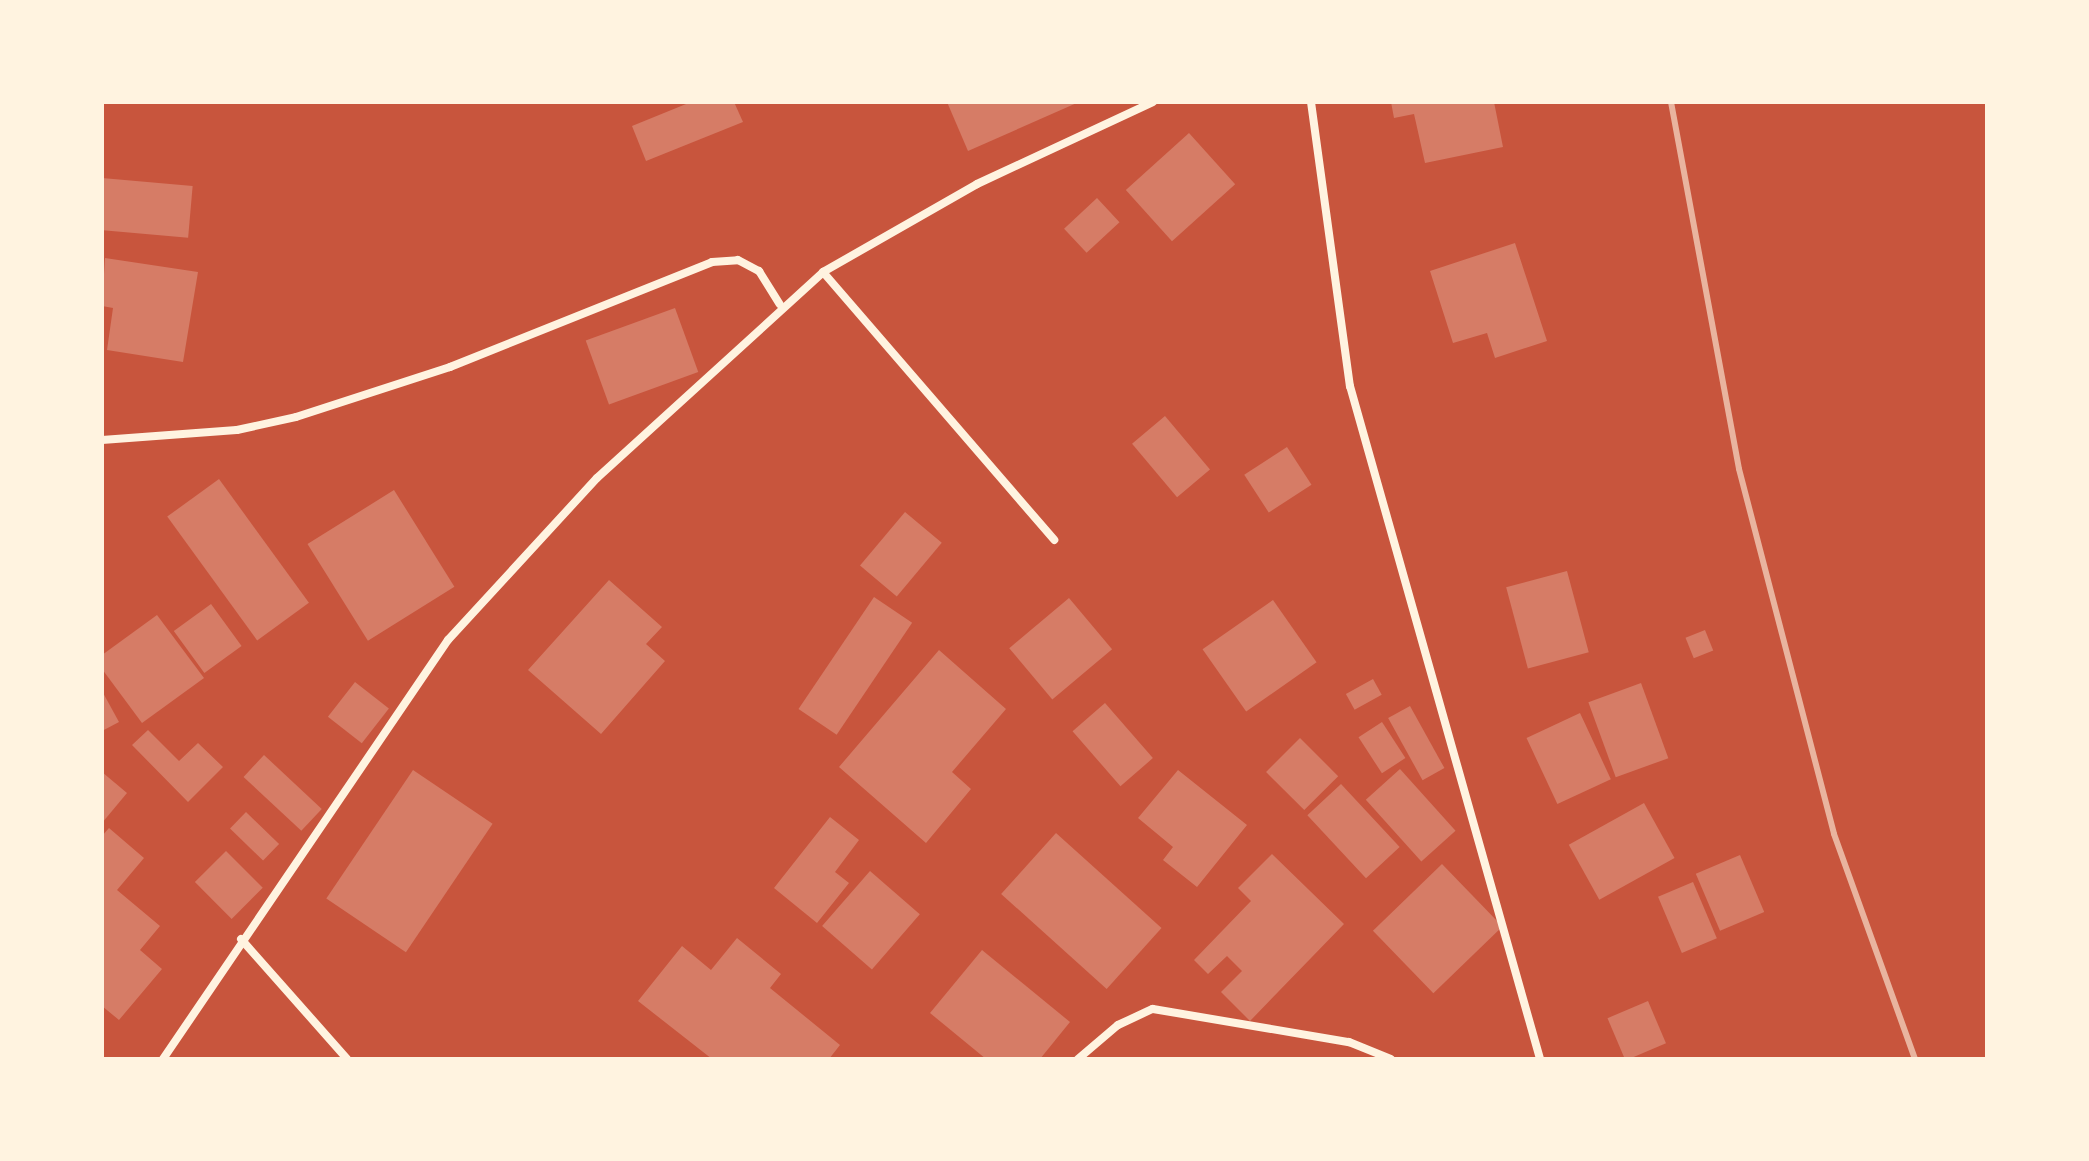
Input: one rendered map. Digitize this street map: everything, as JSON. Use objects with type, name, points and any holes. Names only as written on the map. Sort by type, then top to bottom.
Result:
[{"type":"street","points":[[163,1059],[241,939],[448,640],[507,568],[780,304],[823,272],[977,184],[1153,102]]},
{"type":"street","points":[[1311,102],[1350,386],[1540,1059]]},
{"type":"street","points":[[102,440],[237,430],[296,417],[450,367],[712,262],[738,260],[759,271],[780,304]]},
{"type":"street","points":[[823,272],[1054,540]]},
{"type":"street","points":[[241,939],[347,1059]]},
{"type":"street","points":[[1078,1059],[1118,1025],[1153,1009],[1349,1042],[1391,1059]]},
{"type":"building","points":[[691,102],[734,102],[743,122],[646,161],[632,126]]},
{"type":"building","points":[[947,102],[1079,102],[968,151]]},
{"type":"building","points":[[1391,102],[1494,102],[1503,147],[1425,163],[1414,114],[1394,118]]},
{"type":"building","points":[[1189,133],[1235,184],[1172,241],[1126,190]]},
{"type":"building","points":[[102,178],[193,186],[188,238],[102,230]]},
{"type":"building","points":[[1097,198],[1120,222],[1087,253],[1064,229]]},
{"type":"building","points":[[1515,243],[1547,341],[1495,358],[1487,333],[1453,343],[1430,271]]},
{"type":"building","points":[[105,258],[198,272],[183,362],[107,350],[113,308],[102,306]]},
{"type":"building","points":[[675,308],[698,372],[609,404],[586,340]]},
{"type":"building","points":[[1165,416],[1210,470],[1177,497],[1132,444]]},
{"type":"building","points":[[1287,447],[1312,485],[1269,513],[1244,475]]},
{"type":"building","points":[[219,479],[309,603],[257,640],[167,517]]},
{"type":"building","points":[[394,490],[454,587],[368,641],[307,544]]},
{"type":"building","points":[[905,512],[942,543],[897,596],[860,566]]},
{"type":"building","points":[[1567,571],[1589,652],[1528,668],[1506,587]]},
{"type":"building","points":[[609,580],[662,627],[646,644],[665,661],[601,734],[528,670]]},
{"type":"building","points":[[874,597],[912,623],[837,735],[799,709]]},
{"type":"building","points":[[1069,598],[1112,649],[1052,699],[1009,648]]},
{"type":"building","points":[[1273,600],[1317,662],[1246,712],[1203,649]]},
{"type":"building","points":[[211,604],[242,646],[204,673],[174,631]]},
{"type":"building","points":[[157,615],[204,678],[142,723],[102,669],[102,655]]},
{"type":"building","points":[[1705,630],[1713,650],[1694,658],[1686,638]]},
{"type":"building","points":[[939,650],[1006,709],[952,772],[971,789],[926,843],[839,767]]},
{"type":"building","points":[[1373,679],[1382,695],[1355,710],[1346,694]]},
{"type":"building","points":[[355,682],[389,708],[362,743],[328,717]]},
{"type":"building","points":[[1641,683],[1668,758],[1616,777],[1588,702]]},
{"type":"building","points":[[102,691],[119,722],[102,731]]},
{"type":"building","points":[[1105,703],[1153,758],[1120,786],[1073,731]]},
{"type":"building","points":[[1410,706],[1444,768],[1423,780],[1388,718]]},
{"type":"building","points":[[1580,713],[1611,779],[1557,804],[1527,738]]},
{"type":"building","points":[[1382,722],[1405,758],[1382,773],[1359,737]]},
{"type":"building","points":[[148,730],[179,761],[198,743],[223,767],[188,802],[132,745]]},
{"type":"building","points":[[1300,738],[1338,776],[1304,810],[1266,772]]},
{"type":"building","points":[[264,755],[322,809],[301,831],[244,777]]},
{"type":"building","points":[[1400,769],[1456,831],[1421,861],[1366,800]]},
{"type":"building","points":[[413,770],[493,824],[406,952],[326,899]]},
{"type":"building","points":[[1178,770],[1247,825],[1197,887],[1163,860],[1173,847],[1138,818]]},
{"type":"building","points":[[102,772],[127,793],[102,823]]},
{"type":"building","points":[[1341,784],[1400,847],[1366,878],[1307,815]]},
{"type":"building","points":[[1644,803],[1675,858],[1599,900],[1569,845]]},
{"type":"building","points":[[246,812],[279,844],[263,860],[230,829]]},
{"type":"building","points":[[830,817],[859,840],[835,872],[849,883],[817,923],[774,888]]},
{"type":"building","points":[[109,828],[144,858],[117,890],[160,926],[140,950],[162,969],[119,1020],[102,1006],[102,836]]},
{"type":"building","points":[[1056,833],[1162,928],[1107,989],[1001,894]]},
{"type":"building","points":[[226,851],[263,888],[232,919],[195,882]]},
{"type":"building","points":[[1272,854],[1344,924],[1250,1021],[1221,992],[1242,971],[1227,956],[1208,974],[1194,960],[1251,901],[1238,888]]},
{"type":"building","points":[[1740,855],[1764,912],[1720,931],[1696,874]]},
{"type":"building","points":[[1442,864],[1502,927],[1433,993],[1373,931]]},
{"type":"building","points":[[870,871],[920,914],[872,969],[822,926]]},
{"type":"building","points":[[1693,882],[1717,938],[1682,953],[1658,897]]},
{"type":"building","points":[[737,938],[781,974],[770,988],[840,1045],[829,1059],[712,1059],[638,1001],[682,946],[711,970]]},
{"type":"building","points":[[982,950],[1070,1022],[1040,1059],[986,1059],[930,1013]]},
{"type":"building","points":[[1648,1001],[1666,1043],[1625,1059],[1607,1018]]},
{"type":"railway","points":[[1671,102],[1739,469],[1834,834],[1915,1059]]}]
